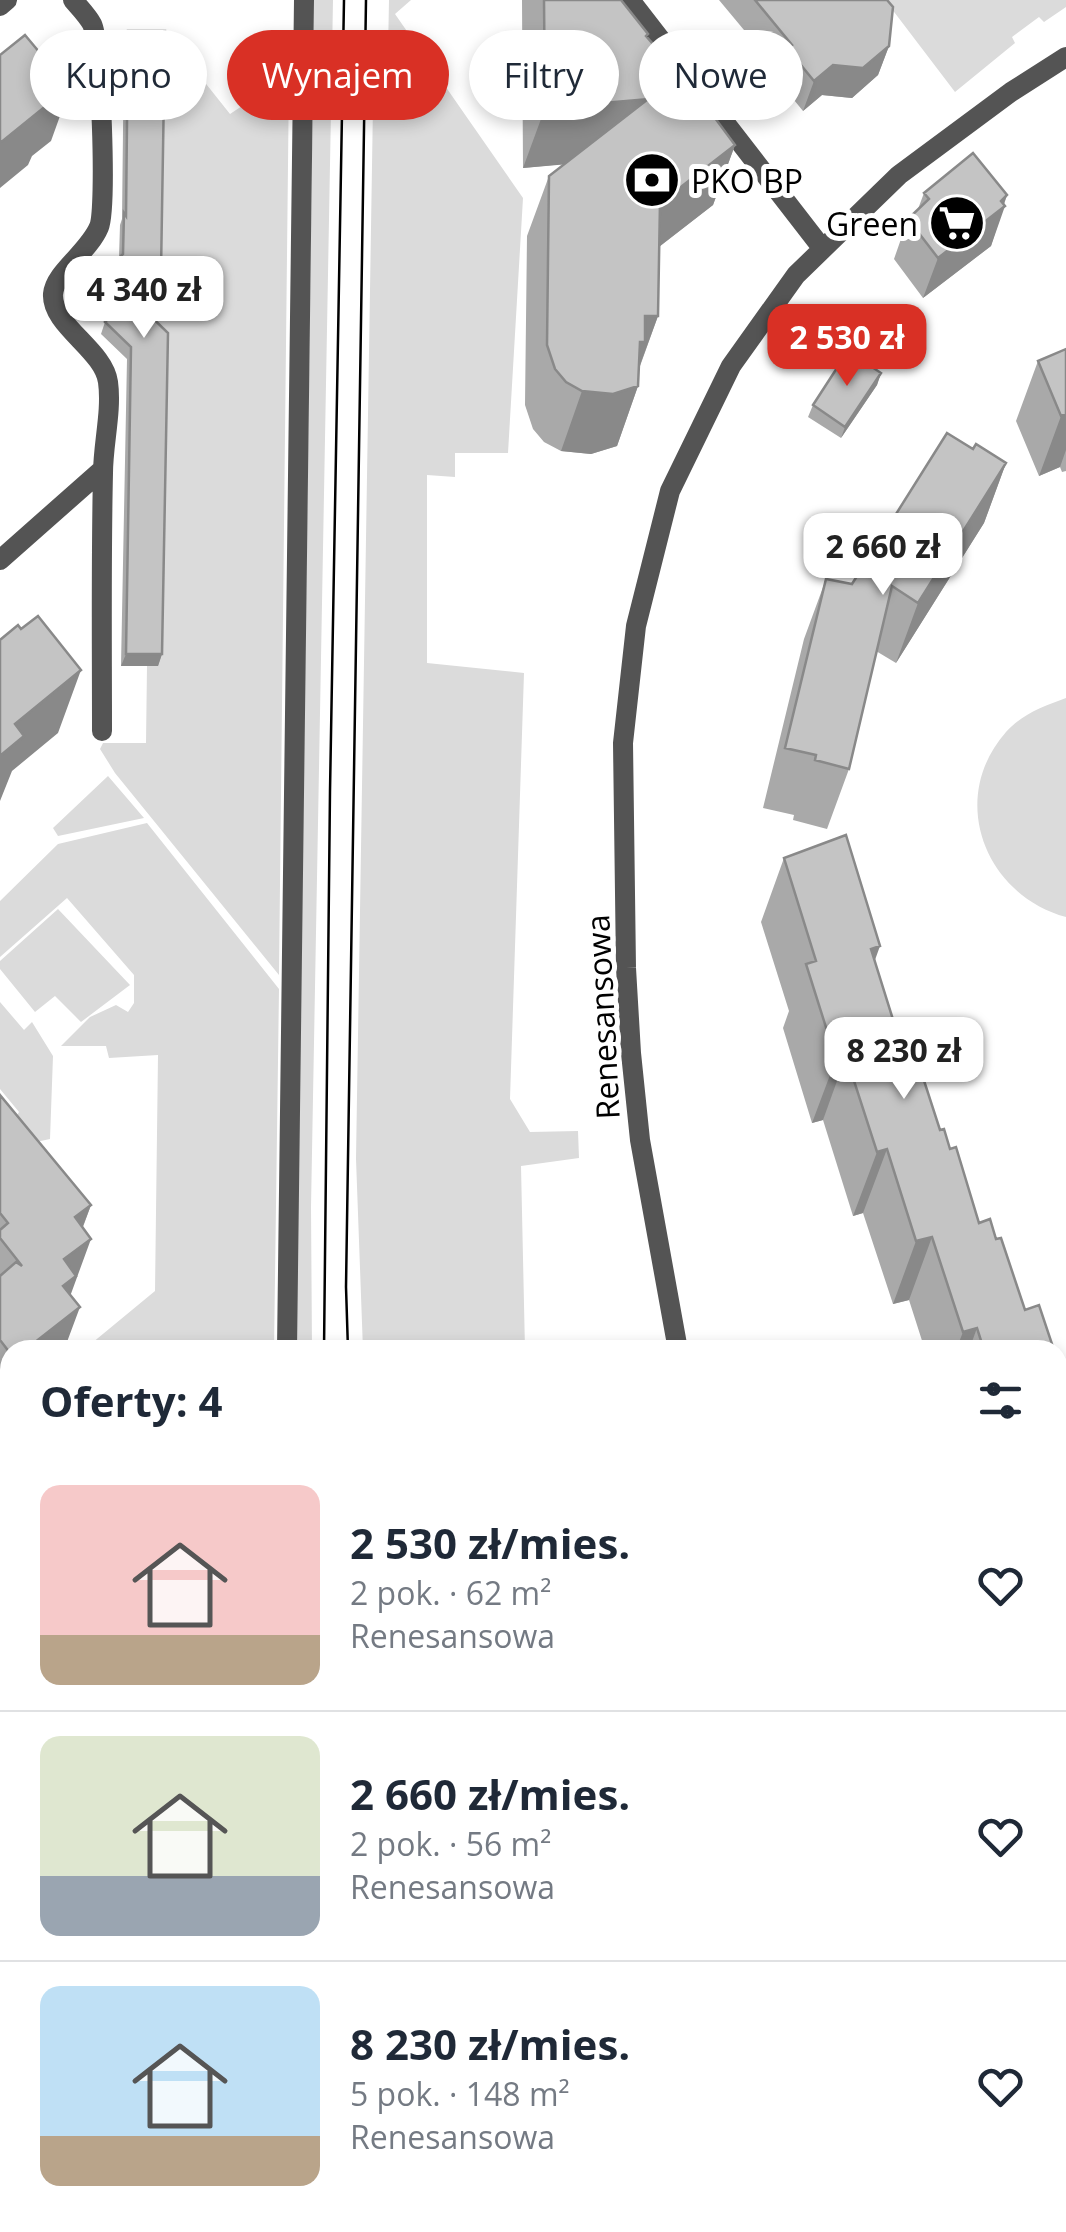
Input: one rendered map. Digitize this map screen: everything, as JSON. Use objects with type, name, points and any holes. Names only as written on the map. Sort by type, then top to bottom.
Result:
[{"type":"street","points":[[0,6],[7,0]]},
{"type":"street","points":[[73,0],[92,24],[100,56],[102,220],[82,256],[65,269],[53,295],[54,308],[107,376],[102,469],[102,731]]},
{"type":"street","points":[[287,1340],[304,0]]},
{"type":"street","points":[[630,0],[822,248]]},
{"type":"street","name":"Renesansowa","points":[[676,1340],[640,1140],[626,968],[623,743],[636,626],[670,491],[731,366],[796,275],[899,175],[1011,92],[1066,57]]},
{"type":"street","points":[[0,560],[102,469]]},
{"type":"shaded area","points":[[314,0],[333,0],[332,30],[314,30]]},
{"type":"shaded area","points":[[389,0],[411,0],[395,14],[406,30],[388,30]]},
{"type":"shaded area","points":[[885,0],[1066,0],[1066,7],[1044,22],[1039,17],[1012,37],[1015,43],[955,92]]},
{"type":"shaded area","points":[[207,85],[227,110],[227,120],[288,120],[279,975],[115,773],[100,749],[103,743],[146,743],[147,666],[129,311],[147,292],[158,120],[207,120]]},
{"type":"shaded area","points":[[449,92],[523,198],[508,453],[455,453],[455,477],[427,475],[427,663],[524,673],[510,1099],[530,1132],[578,1131],[579,1158],[521,1166],[525,1340],[363,1340],[356,1159],[373,120],[449,120]]},
{"type":"shaded area","points":[[312,120],[331,120],[311,1207],[312,1340],[296,1340]]},
{"type":"shaded area","points":[[1066,698],[1066,917],[1038,905],[1014,888],[996,866],[984,841],[978,814],[979,786],[988,758],[1006,732],[1026,715]]},
{"type":"shaded area","points":[[108,776],[144,818],[58,836],[53,828]]},
{"type":"shaded area","points":[[147,823],[279,989],[274,1340],[96,1340],[155,1291],[158,1055],[109,1058],[106,1046],[61,1046],[90,1017],[116,1005],[128,1012],[134,1003],[134,975],[67,898],[0,957],[0,901],[58,844]]},
{"type":"shaded area","points":[[58,909],[130,985],[81,1022],[55,996],[35,1012],[0,969],[0,961]]},
{"type":"shaded area","points":[[0,1002],[24,1030],[32,1022],[53,1056],[50,1139],[36,1142],[14,1120],[19,1112],[0,1089]]},
{"type":"building","points":[[544,0],[621,0],[645,30],[639,30],[639,100],[619,102],[619,30],[544,30]]},
{"type":"building","points":[[755,0],[887,0],[893,7],[889,46],[863,68],[833,65],[814,81],[803,68],[803,30],[780,30]]},
{"type":"building","points":[[25,35],[30,41],[30,119],[0,143],[0,55]]},
{"type":"building","points":[[639,106],[639,120],[716,120],[735,145],[660,203],[658,316],[645,316],[638,386],[613,394],[582,391],[566,382],[555,369],[547,345],[549,176]]},
{"type":"building","points":[[127,120],[164,120],[161,271],[133,299],[168,333],[162,654],[126,654],[131,347],[105,322],[123,304],[98,279],[123,254],[124,213],[126,216]]},
{"type":"building","points":[[973,153],[1007,195],[1001,201],[1005,206],[938,258],[908,219],[929,199],[924,193]]},
{"type":"building","points":[[1066,349],[1066,414],[1061,416],[1038,361]]},
{"type":"building","points":[[848,351],[881,373],[845,427],[813,405]]},
{"type":"building","points":[[947,433],[973,449],[976,444],[1006,463],[918,603],[892,586],[849,769],[815,760],[816,755],[785,748],[826,579],[852,584]]},
{"type":"building","points":[[38,616],[81,670],[15,724],[24,736],[0,756],[0,640],[18,625],[21,629]]},
{"type":"building","points":[[846,835],[880,946],[871,949],[900,1042],[906,1040],[912,1061],[917,1059],[940,1130],[944,1129],[950,1149],[956,1147],[979,1223],[990,1219],[996,1239],[1001,1238],[1025,1310],[1039,1305],[1051,1340],[981,1340],[977,1328],[963,1332],[932,1237],[916,1241],[887,1149],[877,1152],[846,1056],[836,1059],[806,964],[816,961],[784,858]]},
{"type":"building","points":[[0,1095],[91,1205],[75,1217],[91,1239],[64,1259],[76,1276],[63,1286],[80,1307],[38,1340],[0,1340],[0,1276],[16,1262],[22,1266],[0,1238],[0,1230],[8,1223],[0,1213]]},
{"type":"tram line","points":[[324,1340],[344,0]]},
{"type":"tram line","points":[[348,1340],[366,0]]},
{"type":"place","name":"PKO BP","points":[[652,180]]},
{"type":"place","name":"Green","points":[[957,223]]}]
